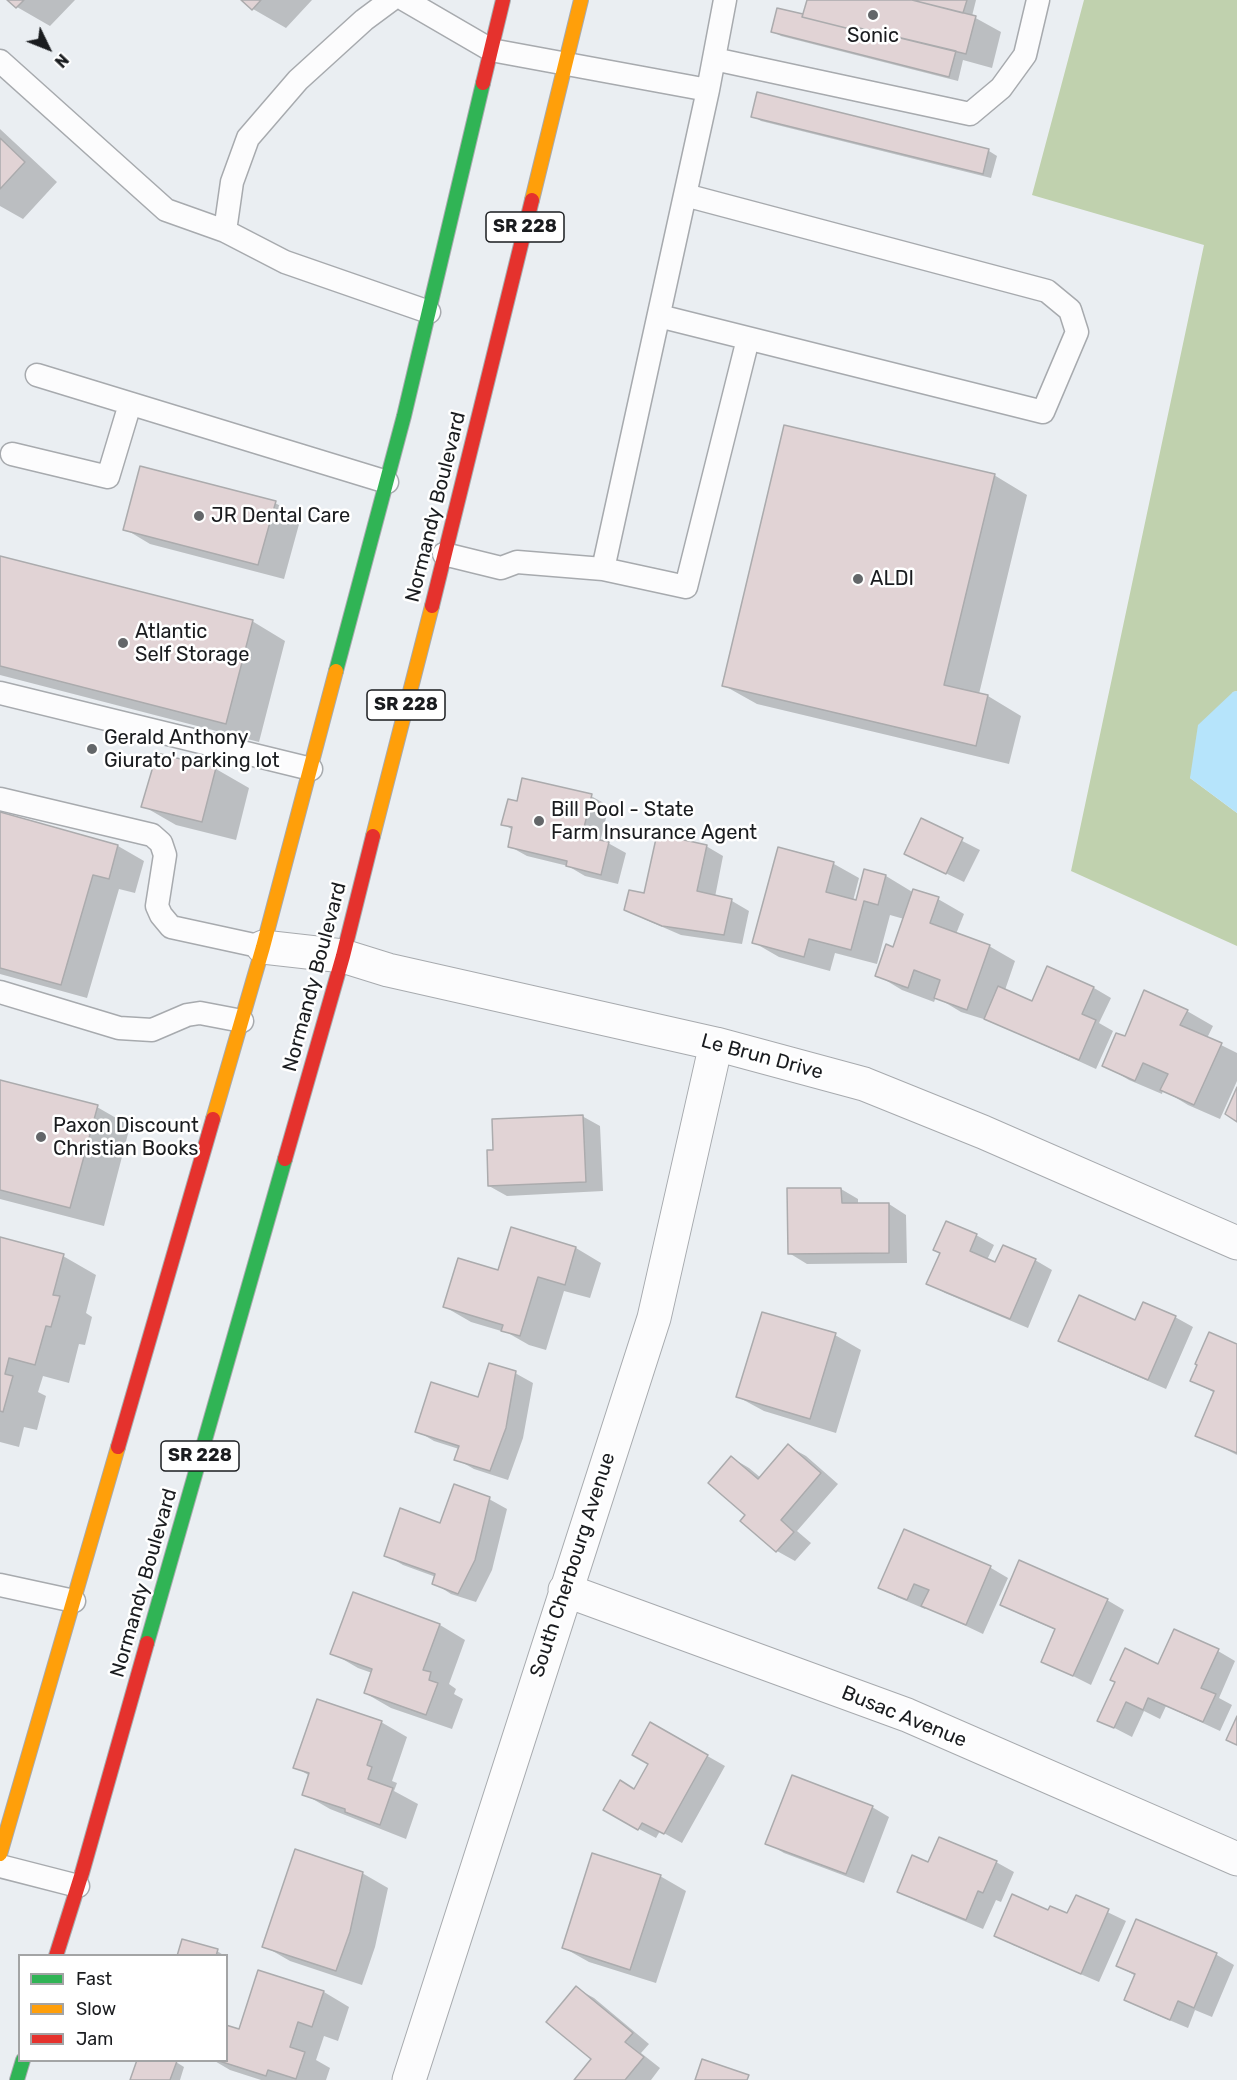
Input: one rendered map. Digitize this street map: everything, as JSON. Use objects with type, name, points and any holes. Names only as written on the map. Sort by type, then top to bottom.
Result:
[{"type":"main road","points":[[0,1854],[263,948],[387,482],[503,0]]},
{"type":"main road","name":"Normandy Boulevard","points":[[57,1954],[343,956],[581,0]]},
{"type":"main road","points":[[17,2080],[23,2062]]},
{"type":"street","name":"Le Brun Drive","points":[[263,948],[343,956],[388,970],[716,1044],[864,1084],[983,1132],[1237,1243]]},
{"type":"street","name":"South Cherbourg Avenue","points":[[408,2080],[654,1318],[716,1044]]},
{"type":"street","name":"Busac Avenue","points":[[565,1590],[907,1715],[1237,1859]]},
{"type":"lane","points":[[225,231],[232,182],[249,138],[298,80],[364,20],[391,0]]},
{"type":"lane","points":[[405,0],[491,50],[708,90]]},
{"type":"lane","points":[[603,569],[708,90],[725,0]]},
{"type":"lane","points":[[714,59],[970,114],[1001,88],[1025,55],[1038,0]]},
{"type":"lane","points":[[0,61],[166,210],[225,231],[285,262],[429,312]]},
{"type":"lane","points":[[658,316],[1043,412],[1077,332],[1070,310],[1047,291],[685,195]]},
{"type":"lane","points":[[444,554],[501,568],[517,562],[603,569],[686,587],[748,339]]},
{"type":"lane","points":[[37,375],[387,482]]},
{"type":"lane","points":[[12,454],[108,477],[130,404]]},
{"type":"lane","points":[[0,693],[311,769]]},
{"type":"lane","points":[[0,799],[152,835],[161,843],[165,855],[157,906],[171,927],[263,948]]},
{"type":"lane","points":[[0,992],[119,1028],[152,1030],[187,1015],[200,1013],[242,1021]]},
{"type":"lane","points":[[0,1584],[74,1601]]},
{"type":"lane","points":[[0,1866],[78,1886]]},
{"type":"green space","points":[[1084,0],[1237,0],[1237,691],[1233,692],[1190,778],[1237,813],[1237,946],[1071,871],[1204,245],[1032,195]]},
{"type":"water","points":[[1237,691],[1237,813],[1190,778],[1198,725],[1233,692]]},
{"type":"building","points":[[7,0],[24,0],[16,8]]},
{"type":"building","points":[[241,0],[261,0],[252,10]]},
{"type":"building","points":[[807,0],[912,0],[976,16],[966,54],[855,27],[854,30],[802,17]]},
{"type":"building","points":[[912,0],[967,0],[963,13]]},
{"type":"building","points":[[777,8],[854,30],[855,27],[956,51],[949,77],[771,32]]},
{"type":"building","points":[[757,92],[989,149],[983,174],[751,117]]},
{"type":"building","points":[[0,138],[25,162],[0,189]]},
{"type":"building","name":"ALDI","points":[[784,425],[995,474],[944,685],[988,695],[976,746],[722,686]]},
{"type":"building","name":"JR Dental Care","points":[[140,466],[276,501],[258,565],[123,530]]},
{"type":"building","name":"Atlantic Self Storage","points":[[0,556],[253,620],[226,724],[0,666]]},
{"type":"building","points":[[157,753],[216,768],[202,822],[141,807]]},
{"type":"building","points":[[522,778],[592,794],[582,836],[609,842],[601,875],[566,866],[567,861],[508,847],[512,827],[501,825],[508,799],[517,801]]},
{"type":"building","points":[[0,812],[118,845],[109,879],[93,875],[61,985],[0,968]]},
{"type":"building","points":[[921,818],[963,838],[946,874],[904,854]]},
{"type":"building","points":[[657,834],[707,845],[697,891],[732,899],[724,935],[662,926],[624,910],[629,890],[644,893]]},
{"type":"building","points":[[778,847],[834,862],[826,892],[856,900],[864,869],[886,875],[878,905],[864,901],[851,950],[809,939],[804,957],[752,943]]},
{"type":"building","points":[[913,889],[939,897],[930,923],[990,945],[967,1010],[934,998],[940,980],[914,970],[908,988],[875,976],[886,944],[893,947]]},
{"type":"building","points":[[1047,966],[1094,987],[1082,1014],[1096,1020],[1079,1060],[984,1019],[998,986],[1032,1001]]},
{"type":"building","points":[[1144,990],[1188,1010],[1180,1025],[1222,1043],[1194,1105],[1160,1090],[1168,1074],[1143,1063],[1135,1081],[1102,1066],[1116,1033],[1125,1036]]},
{"type":"building","points":[[0,1080],[98,1105],[70,1208],[0,1190]]},
{"type":"building","points":[[1237,1087],[1237,1122],[1225,1114]]},
{"type":"building","points":[[583,1115],[586,1182],[488,1186],[487,1150],[493,1150],[492,1119]]},
{"type":"building","points":[[787,1188],[841,1188],[842,1203],[889,1203],[889,1253],[788,1254]]},
{"type":"building","points":[[946,1221],[977,1234],[970,1251],[995,1262],[1003,1245],[1036,1259],[1010,1319],[926,1284],[940,1253],[933,1250]]},
{"type":"building","points":[[511,1227],[576,1247],[565,1285],[538,1277],[520,1336],[501,1331],[503,1325],[443,1307],[458,1258],[498,1270]]},
{"type":"building","points":[[0,1237],[64,1254],[53,1295],[60,1296],[51,1327],[46,1326],[35,1365],[9,1358],[5,1374],[13,1376],[3,1412],[0,1411]]},
{"type":"building","points":[[1079,1295],[1135,1320],[1143,1302],[1176,1316],[1148,1380],[1058,1341]]},
{"type":"building","points":[[762,1312],[836,1333],[810,1419],[736,1397]]},
{"type":"building","points":[[1209,1332],[1237,1344],[1237,1453],[1195,1436],[1214,1391],[1190,1381]]},
{"type":"building","points":[[489,1363],[516,1371],[506,1428],[490,1471],[454,1460],[459,1446],[415,1432],[431,1382],[478,1397]]},
{"type":"building","points":[[788,1444],[821,1473],[781,1520],[794,1532],[776,1552],[740,1521],[745,1515],[708,1483],[731,1456],[758,1479]]},
{"type":"building","points":[[454,1484],[490,1497],[475,1560],[458,1594],[432,1584],[435,1574],[384,1556],[400,1508],[440,1523]]},
{"type":"building","points":[[904,1529],[991,1566],[966,1625],[921,1606],[929,1590],[914,1584],[907,1600],[878,1588]]},
{"type":"building","points":[[1019,1560],[1108,1599],[1073,1676],[1041,1662],[1055,1629],[1000,1605]]},
{"type":"building","points":[[353,1592],[440,1624],[423,1670],[431,1672],[429,1680],[438,1683],[426,1715],[364,1693],[372,1669],[330,1654]]},
{"type":"building","points":[[1174,1629],[1219,1649],[1201,1688],[1216,1694],[1203,1722],[1148,1698],[1143,1710],[1126,1702],[1114,1728],[1097,1721],[1115,1682],[1110,1680],[1125,1648],[1158,1664]]},
{"type":"building","points":[[317,1699],[382,1721],[367,1765],[372,1767],[368,1779],[393,1788],[380,1825],[345,1812],[345,1809],[302,1795],[309,1773],[293,1768]]},
{"type":"building","points":[[1237,1716],[1237,1745],[1226,1740]]},
{"type":"building","points":[[650,1722],[708,1755],[664,1834],[642,1823],[638,1830],[603,1810],[620,1780],[634,1789],[648,1764],[632,1755]]},
{"type":"building","points":[[792,1775],[873,1806],[846,1874],[765,1844]]},
{"type":"building","points":[[939,1837],[997,1861],[983,1893],[978,1891],[966,1920],[897,1892],[912,1855],[928,1862]]},
{"type":"building","points":[[295,1849],[363,1872],[350,1932],[336,1971],[262,1947]]},
{"type":"building","points":[[592,1853],[661,1875],[630,1970],[562,1948]]},
{"type":"building","points":[[1012,1894],[1048,1910],[1050,1906],[1067,1913],[1076,1895],[1109,1909],[1081,1974],[994,1936]]},
{"type":"building","points":[[1136,1919],[1217,1953],[1194,2008],[1178,2001],[1170,2020],[1124,2000],[1135,1974],[1116,1966]]},
{"type":"building","points":[[182,1939],[218,1949],[217,1954],[178,1954]]},
{"type":"building","points":[[258,1970],[324,1991],[312,2027],[298,2022],[290,2047],[305,2052],[296,2079],[268,2070],[266,2076],[222,2062],[228,2062],[228,2026],[239,2029]]},
{"type":"building","points":[[576,1986],[633,2033],[625,2042],[644,2057],[625,2080],[574,2080],[591,2059],[546,2022]]},
{"type":"building","points":[[702,2059],[749,2075],[747,2080],[695,2080]]},
{"type":"building","points":[[136,2062],[177,2062],[170,2080],[130,2080]]},
{"type":"traffic: fast","points":[[336,671],[404,416],[483,83]]},
{"type":"traffic: fast","points":[[147,1643],[285,1159]]},
{"type":"traffic: fast","points":[[17,2080],[22,2062]]},
{"type":"traffic: slow","points":[[532,200],[581,0]]},
{"type":"traffic: slow","points":[[373,836],[432,606]]},
{"type":"traffic: slow","points":[[213,1119],[263,947],[336,671]]},
{"type":"traffic: slow","points":[[0,1854],[118,1447]]},
{"type":"traffic: jam","points":[[483,83],[503,0]]},
{"type":"traffic: jam","points":[[432,606],[532,200]]},
{"type":"traffic: jam","points":[[285,1159],[343,956],[373,836]]},
{"type":"traffic: jam","points":[[118,1447],[213,1119]]},
{"type":"traffic: jam","points":[[57,1954],[147,1643]]},
{"type":"place","name":"Sonic","points":[[873,15]]},
{"type":"place","name":"JR Dental Care","points":[[199,516]]},
{"type":"place","name":"ALDI","points":[[858,579]]},
{"type":"place","name":"Atlantic Self Storage","points":[[123,643]]},
{"type":"place","name":"Gerald Anthony Giurato' parking lot","points":[[92,749]]},
{"type":"place","name":"Bill Pool - State Farm Insurance Agent","points":[[539,821]]},
{"type":"place","name":"Paxon Discount Christian Books","points":[[41,1137]]}]
